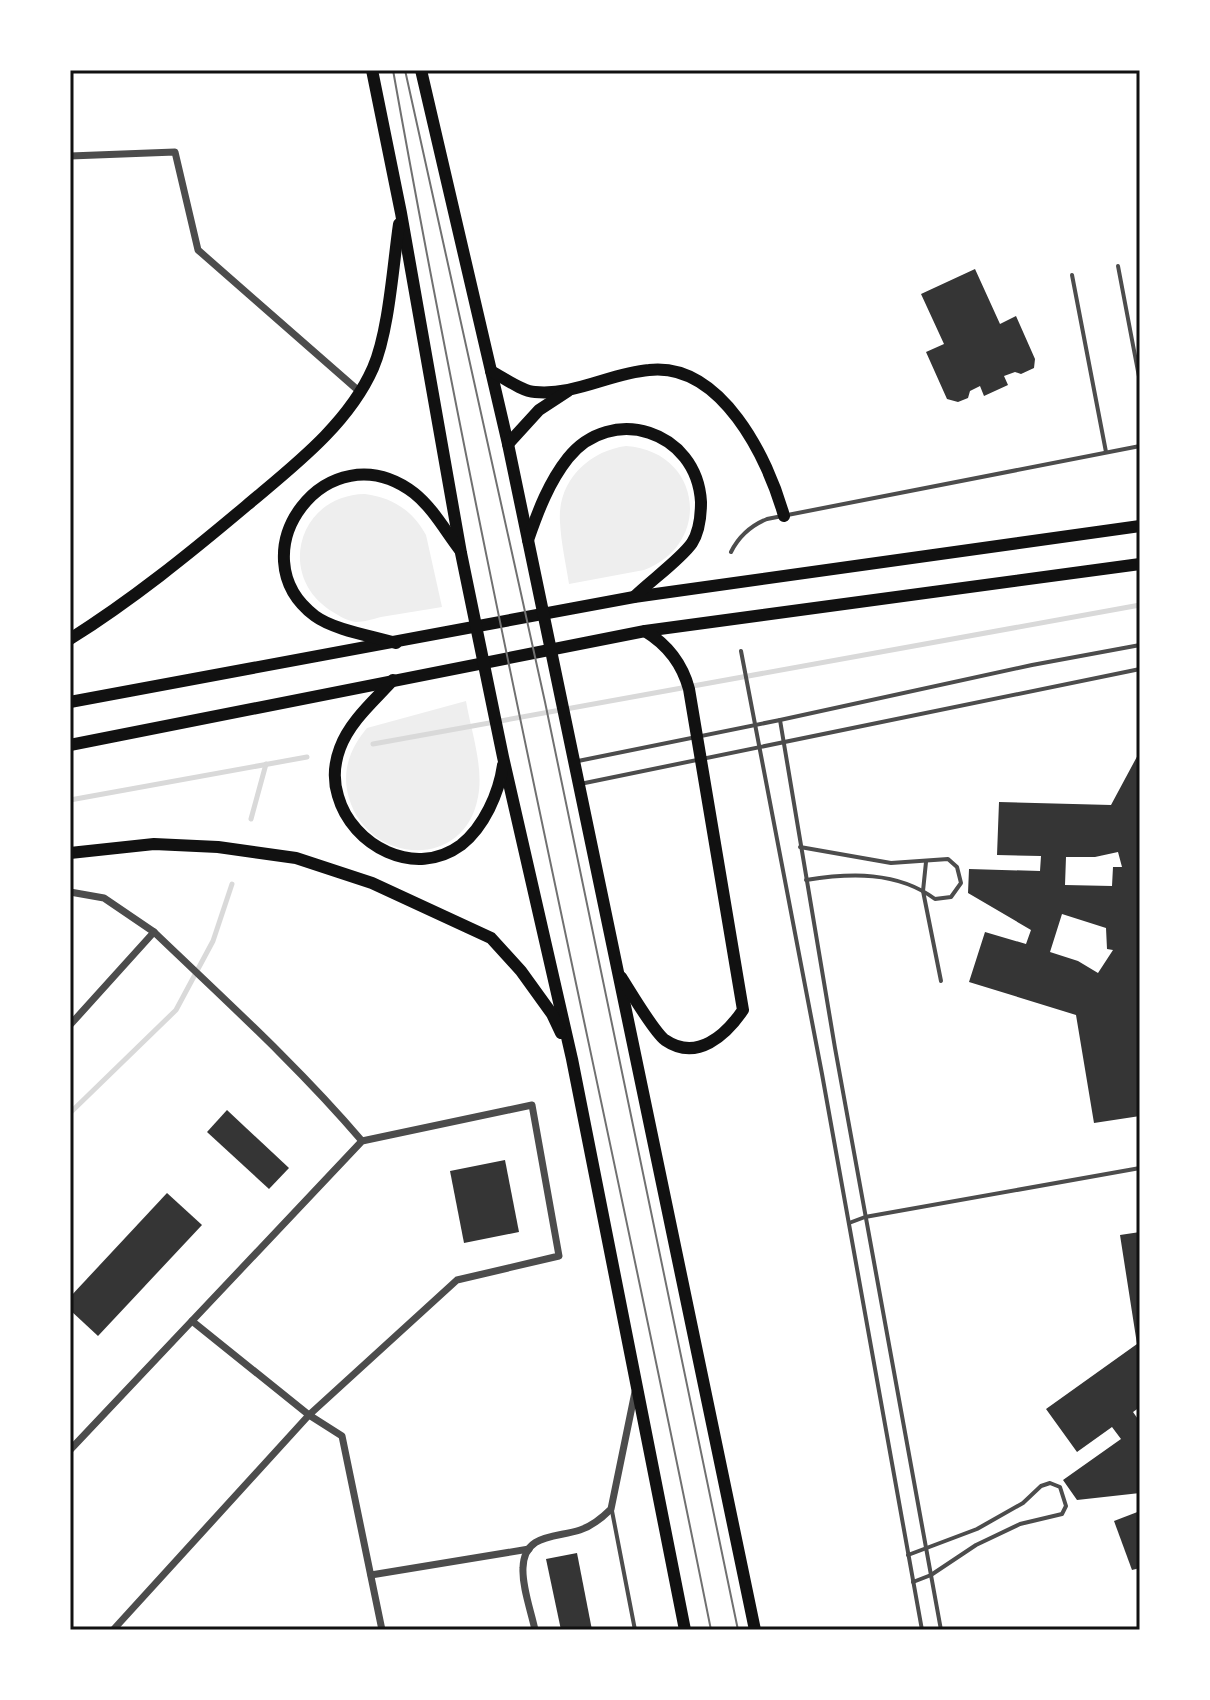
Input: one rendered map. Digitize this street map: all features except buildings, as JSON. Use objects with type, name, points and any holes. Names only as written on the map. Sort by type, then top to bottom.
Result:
[{"type":"main road","points":[[372,70],[401,213],[461,553],[503,757],[572,1059],[685,1630]]},
{"type":"main road","points":[[421,70],[508,444],[755,1630]]},
{"type":"main road","points":[[70,639],[113,612],[268,488],[315,445],[360,392],[380,349],[401,213]]},
{"type":"main road","points":[[491,371],[533,392],[571,389],[648,370],[671,370],[701,382],[737,419],[752,440],[771,477],[784,516]]},
{"type":"main road","points":[[508,444],[539,410],[571,389]]},
{"type":"main road","points":[[527,543],[545,494],[577,449],[600,435],[623,430],[647,432],[665,439],[685,454],[694,471],[701,496],[700,521],[692,544],[634,597]]},
{"type":"main road","points":[[396,643],[323,621],[304,605],[291,586],[286,566],[287,534],[296,511],[310,495],[329,481],[362,475],[388,480],[424,502],[461,553]]},
{"type":"main road","points":[[70,702],[634,597],[1140,526]]},
{"type":"main road","points":[[70,745],[645,631],[1140,564]]},
{"type":"main road","points":[[618,973],[664,1039],[686,1048],[707,1045],[722,1037],[743,1010],[689,689],[673,654],[645,631]]},
{"type":"main road","points":[[393,680],[351,727],[335,762],[340,805],[349,823],[365,840],[387,853],[407,858],[430,857],[451,851],[467,839],[492,803],[503,757]]},
{"type":"main road","points":[[70,853],[154,844],[218,847],[296,858],[372,883],[491,938],[521,971],[552,1014],[572,1059]]},
{"type":"street","points":[[70,156],[175,152],[198,250],[360,392]]},
{"type":"street","points":[[70,892],[104,898],[154,932],[331,1104],[362,1141]]},
{"type":"street","points":[[70,1025],[154,932]]},
{"type":"street","points":[[70,1450],[362,1141],[532,1105],[559,1256],[457,1280],[309,1415],[113,1630]]},
{"type":"street","points":[[192,1321],[309,1415],[342,1436],[382,1630]]},
{"type":"street","points":[[371,1575],[529,1549],[549,1535],[568,1533],[591,1525],[611,1509],[637,1382]]},
{"type":"street","points":[[529,1549],[522,1572],[535,1630]]},
{"type":"lane","points":[[1118,266],[1140,382]]},
{"type":"lane","points":[[1072,275],[1106,452]]},
{"type":"lane","points":[[731,552],[749,528],[767,519],[1140,446]]},
{"type":"lane","points":[[573,762],[1140,645]]},
{"type":"lane","points":[[741,651],[922,1630]]},
{"type":"lane","points":[[578,785],[1140,669]]},
{"type":"lane","points":[[780,720],[865,1217],[941,1630]]},
{"type":"lane","points":[[800,847],[891,863],[948,859],[957,867],[961,883],[951,897],[935,899],[888,877],[839,874],[806,880]]},
{"type":"lane","points":[[926,862],[923,891],[941,981]]},
{"type":"lane","points":[[849,1223],[865,1217],[1140,1168]]},
{"type":"lane","points":[[908,1555],[977,1529],[1023,1503],[1041,1486],[1050,1483],[1060,1487],[1066,1506],[1062,1514],[1020,1524],[976,1545],[931,1575],[913,1582]]},
{"type":"lane","points":[[611,1509],[635,1630]]},
{"type":"shaded area","points":[[626,446],[651,452],[670,464],[683,480],[689,500],[689,520],[681,540],[666,557],[644,570],[569,584],[560,522],[564,494],[578,471],[588,462],[599,454]]},
{"type":"shaded area","points":[[365,494],[401,507],[421,526],[426,535],[442,607],[356,622],[335,614],[315,597],[304,579],[300,560],[302,540],[310,523],[324,508],[342,498]]},
{"type":"shaded area","points":[[466,701],[479,774],[478,797],[469,822],[454,839],[434,848],[412,850],[391,845],[371,833],[356,815],[346,781],[353,749],[367,728]]},
{"type":"waterway","points":[[373,744],[1140,605]]},
{"type":"waterway","points":[[70,800],[307,757]]},
{"type":"waterway","points":[[251,819],[266,764]]},
{"type":"waterway","points":[[70,1113],[176,1010],[213,941],[232,884]]},
{"type":"tram line","points":[[393,70],[467,461],[711,1630]]},
{"type":"tram line","points":[[405,70],[545,702],[738,1630]]}]
